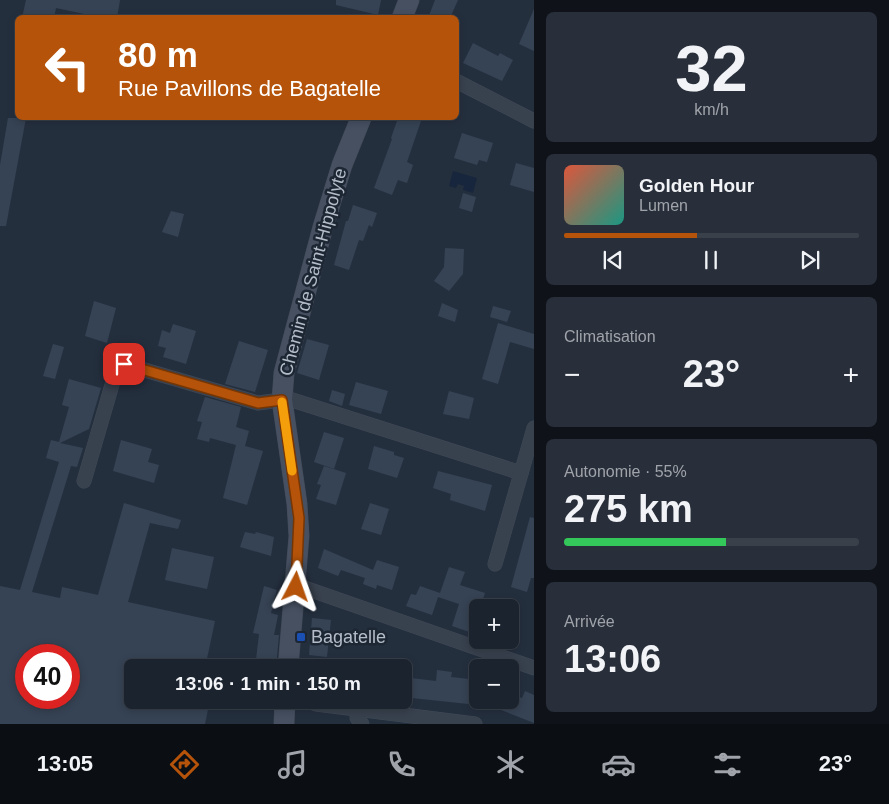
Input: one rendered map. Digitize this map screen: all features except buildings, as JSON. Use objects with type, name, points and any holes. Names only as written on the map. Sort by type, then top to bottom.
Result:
[{"type":"street","points":[[403,15],[409,0]]},
{"type":"street","points":[[459,83],[534,122]]},
{"type":"street","name":"Chemin de Saint-Hippolyte","points":[[289,659],[296,587],[299,518],[282,400],[287,356],[342,165],[360,120]]},
{"type":"street","points":[[84,481],[119,366],[124,364],[258,403],[289,399],[521,472]]},
{"type":"street","points":[[495,564],[534,428]]},
{"type":"street","points":[[296,587],[305,588],[534,668]]},
{"type":"street","points":[[284,724],[285,709]]},
{"type":"street","points":[[362,724],[357,718],[358,709],[396,719],[475,724]]},
{"type":"water","points":[[453,171],[477,178],[473,193],[463,190],[464,186],[458,184],[456,188],[449,186]]},
{"type":"slow traffic","points":[[282,402],[292,471]]},
{"type":"place","name":"Bagatelle","points":[[301,637]]},
{"type":"route","points":[[124,364],[258,403],[282,400],[299,518],[296,587]]}]
